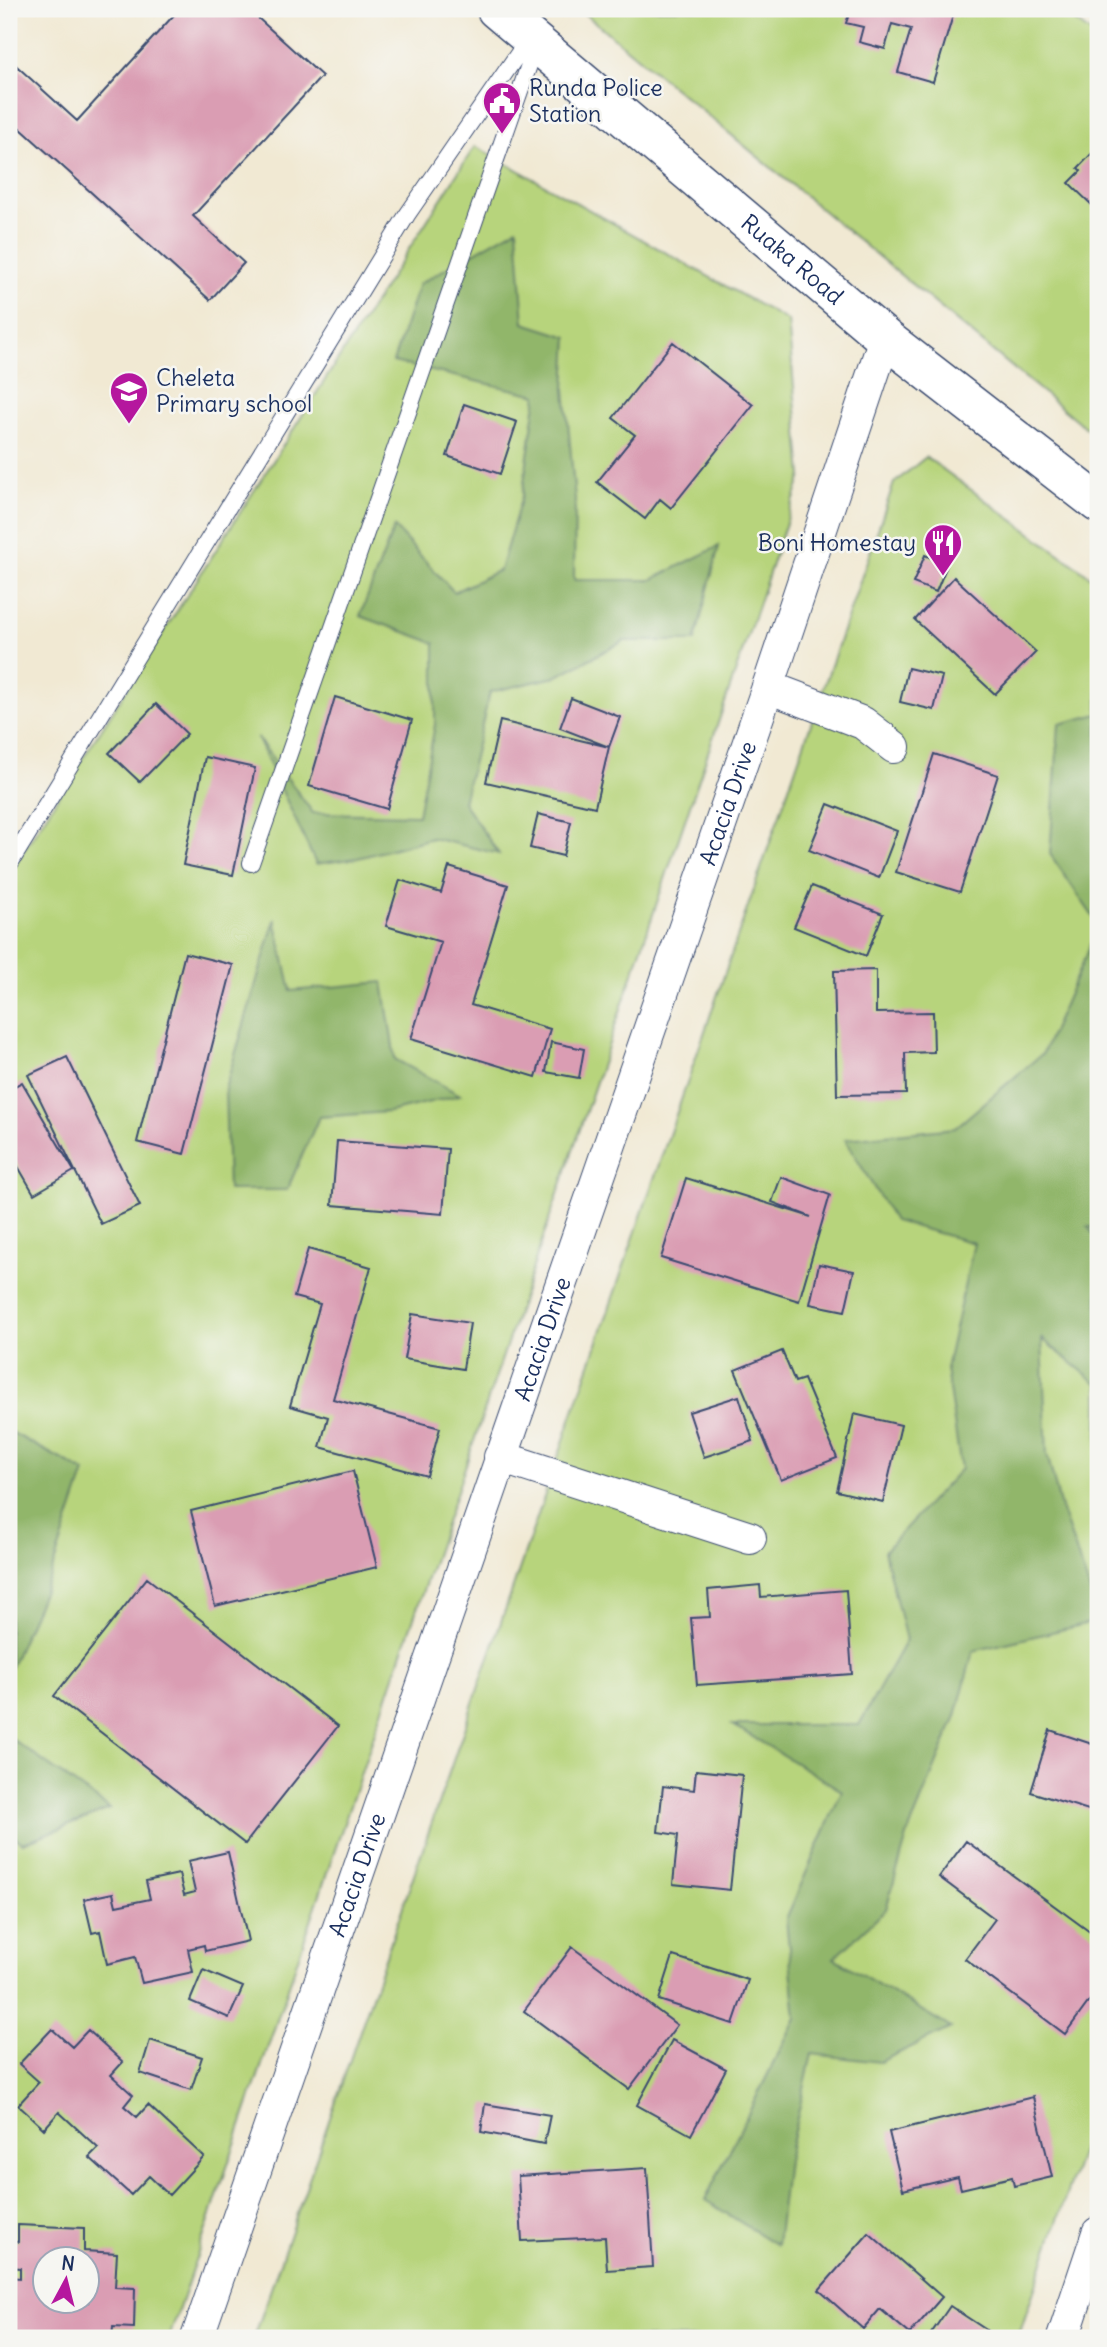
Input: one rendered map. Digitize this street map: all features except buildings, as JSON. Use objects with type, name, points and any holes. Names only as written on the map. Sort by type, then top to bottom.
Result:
[{"type":"street","name":"Ruaka Road","points":[[496,9],[534,38],[885,338],[1098,503]]},
{"type":"street","name":"Acacia Drive","points":[[197,2338],[768,687],[885,338]]},
{"type":"street","points":[[768,687],[863,723],[894,747]]},
{"type":"street","points":[[500,1457],[750,1538]]},
{"type":"street","points":[[1063,2338],[1098,2234]]},
{"type":"lane","points":[[251,863],[534,38]]},
{"type":"lane","points":[[9,865],[407,215],[534,38]]},
{"type":"green space","points":[[579,9],[1086,9],[1075,21],[1098,38],[1098,438]]},
{"type":"green space","points":[[475,146],[788,321],[802,476],[169,2338],[9,2338],[9,873]]},
{"type":"green space","points":[[517,228],[524,323],[568,337],[565,389],[575,499],[574,580],[651,580],[719,546],[695,641],[624,641],[555,677],[490,692],[463,802],[499,854],[432,838],[358,858],[316,864],[257,737],[313,813],[418,815],[435,725],[435,643],[360,616],[394,527],[454,592],[500,570],[522,496],[537,395],[393,362],[419,284]]},
{"type":"green space","points":[[926,457],[1098,582],[1098,2101],[1018,2338],[254,2338],[894,483]]},
{"type":"green space","points":[[1098,714],[1098,924],[1050,854],[1059,724]]},
{"type":"green space","points":[[275,919],[291,991],[383,982],[395,1059],[460,1095],[389,1112],[319,1117],[287,1190],[228,1190],[225,1089]]},
{"type":"green space","points":[[1098,927],[1098,1228],[1088,1227],[1098,1241],[1098,1384],[1042,1339],[1047,1454],[1061,1508],[1098,1614],[1098,1621],[973,1651],[956,1716],[908,1833],[886,1909],[834,1958],[951,2028],[880,2062],[812,2054],[787,2161],[777,2245],[705,2200],[796,2018],[786,1919],[842,1791],[733,1725],[859,1725],[906,1640],[884,1551],[961,1469],[946,1369],[974,1243],[894,1221],[845,1139],[955,1128],[1043,1053]]},
{"type":"green space","points":[[9,1431],[85,1472],[49,1579],[9,1671]]},
{"type":"green space","points":[[9,1737],[110,1809],[23,1843],[9,1833]]},
{"type":"place","name":"Runda Police Station","points":[[502,135]]},
{"type":"place","name":"Cheleta Primary school","points":[[129,425]]},
{"type":"place","name":"Boni Homestay","points":[[943,577]]}]
